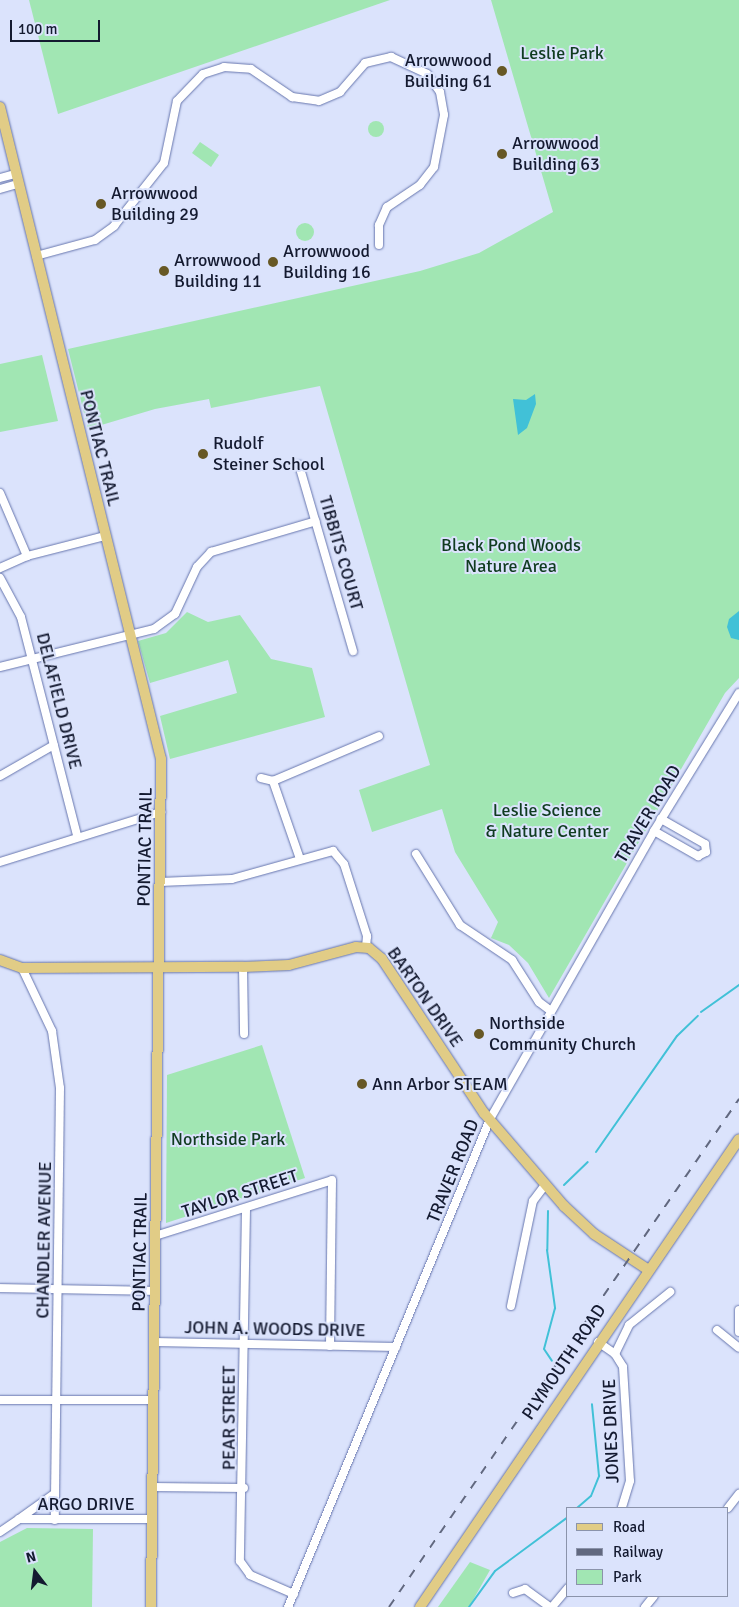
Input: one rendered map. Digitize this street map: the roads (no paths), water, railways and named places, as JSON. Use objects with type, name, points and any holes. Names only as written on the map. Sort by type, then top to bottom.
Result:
[{"type":"main road","name":"PONTIAC TRAIL","points":[[0,107],[161,758],[158,1235],[155,1291],[151,1607]]},
{"type":"main road","name":"BARTON DRIVE","points":[[0,960],[22,968],[243,967],[289,965],[366,947],[382,960],[490,1119],[546,1184],[594,1234],[647,1269]]},
{"type":"main road","name":"PLYMOUTH ROAD","points":[[420,1607],[647,1269],[739,1139]]},
{"type":"street","points":[[36,256],[96,240],[114,226],[164,163],[178,102],[203,74],[220,68],[251,70],[292,97],[319,101],[340,92],[365,63],[391,57],[427,74],[440,92],[444,115],[434,167],[420,185],[387,207],[379,225],[379,245]]},
{"type":"street","points":[[0,178],[17,179]]},
{"type":"street","points":[[0,189],[17,179]]},
{"type":"street","name":"TIBBITS COURT","points":[[299,465],[353,650]]},
{"type":"street","points":[[0,493],[27,556]]},
{"type":"street","points":[[0,667],[154,628],[175,614],[197,567],[211,552],[316,521]]},
{"type":"street","points":[[0,568],[27,556],[105,536]]},
{"type":"street","name":"DELAFIELD DRIVE","points":[[0,578],[21,617],[77,835]]},
{"type":"street","name":"TRAVER ROAD","points":[[288,1607],[490,1119],[661,819],[739,693]]},
{"type":"street","points":[[261,778],[273,781],[379,736]]},
{"type":"street","points":[[0,776],[54,745]]},
{"type":"street","points":[[273,781],[300,858]]},
{"type":"street","points":[[0,862],[77,835],[161,812]]},
{"type":"street","points":[[654,831],[698,856],[706,852],[705,844],[661,819]]},
{"type":"street","points":[[160,882],[232,879],[329,851],[341,857],[367,936],[366,947]]},
{"type":"street","points":[[416,854],[460,925],[512,960],[539,1002],[551,1011]]},
{"type":"street","points":[[243,967],[244,1034]]},
{"type":"street","name":"CHANDLER AVENUE","points":[[22,968],[52,1031],[60,1088],[55,1520]]},
{"type":"street","name":"TAYLOR STREET","points":[[158,1235],[246,1209],[332,1180],[330,1346]]},
{"type":"street","points":[[510,1306],[533,1201],[546,1184]]},
{"type":"street","name":"PEAR STREET","points":[[246,1209],[244,1488],[241,1567],[294,1594]]},
{"type":"street","points":[[0,1288],[155,1291]]},
{"type":"street","name":"JONES DRIVE","points":[[615,1354],[629,1325],[670,1292]]},
{"type":"street","points":[[739,1310],[739,1332]]},
{"type":"street","points":[[717,1330],[739,1348]]},
{"type":"street","name":"JOHN A. WOODS DRIVE","points":[[155,1342],[396,1347]]},
{"type":"street","name":"JONES DRIVE","points":[[598,1342],[615,1354],[623,1367],[628,1415],[630,1480],[622,1507]]},
{"type":"street","points":[[0,1400],[154,1400]]},
{"type":"street","points":[[152,1487],[244,1488]]},
{"type":"street","name":"ARGO DRIVE","points":[[0,1532],[54,1494]]},
{"type":"street","points":[[729,1507],[739,1494]]},
{"type":"street","name":"ARGO DRIVE","points":[[20,1519],[153,1519]]},
{"type":"street","points":[[513,1593],[525,1589],[551,1607],[566,1590]]},
{"type":"street","points":[[645,1607],[653,1597]]},
{"type":"water","points":[[535,394],[536,404],[527,428],[518,435],[513,399],[526,400]]},
{"type":"water","points":[[739,611],[739,640],[731,638],[727,627],[729,619]]},
{"type":"waterway","points":[[701,1012],[739,985]]},
{"type":"waterway","points":[[596,1152],[677,1036],[698,1016]]},
{"type":"waterway","points":[[564,1185],[588,1162]]},
{"type":"waterway","points":[[548,1211],[547,1250],[555,1308],[544,1349],[552,1361]]},
{"type":"waterway","points":[[578,1507],[591,1496],[599,1476],[592,1404]]},
{"type":"waterway","points":[[469,1607],[495,1571],[566,1518]]},
{"type":"railway","points":[[389,1607],[739,1099]]},
{"type":"place","name":"Arrowwood Building 61","points":[[502,71]]},
{"type":"place","name":"Arrowwood Building 63","points":[[502,154]]},
{"type":"place","name":"Arrowwood Building 29","points":[[101,204]]},
{"type":"place","name":"Arrowwood Building 16","points":[[273,262]]},
{"type":"place","name":"Arrowwood Building 11","points":[[164,271]]},
{"type":"place","name":"Rudolf Steiner School","points":[[203,454]]},
{"type":"place","name":"Northside Community Church","points":[[479,1034]]},
{"type":"place","name":"Ann Arbor STEAM","points":[[362,1084]]},
{"type":"park label","name":"Leslie Park","points":[[562,53]]},
{"type":"park label","name":"Black Pond Woods Nature Area","points":[[511,556]]},
{"type":"park label","name":"Leslie Science & Nature Center","points":[[547,821]]},
{"type":"park label","name":"Northside Park","points":[[228,1139]]}]
